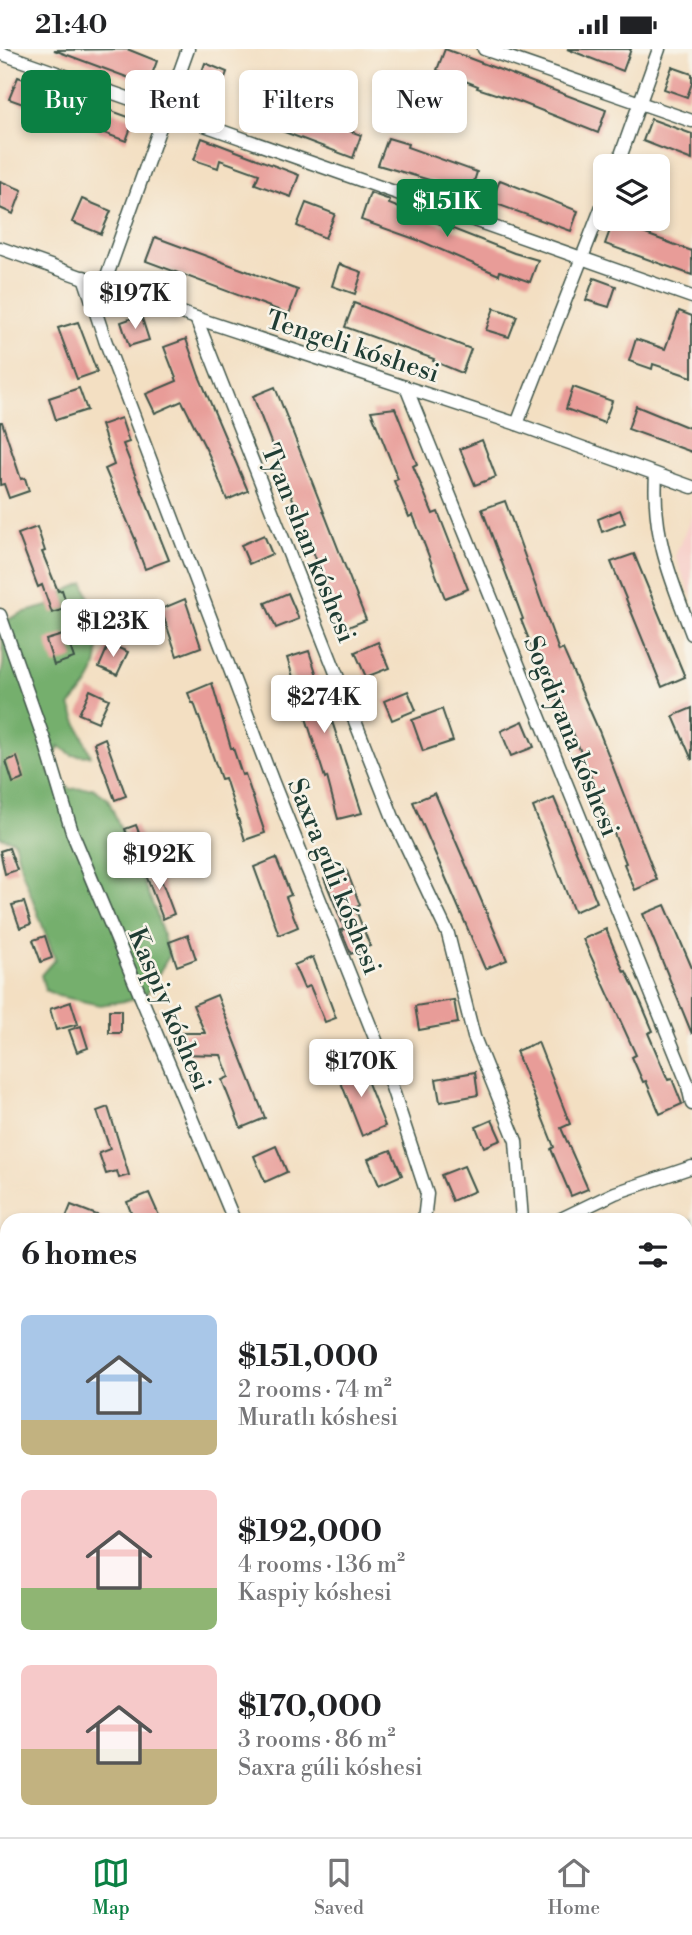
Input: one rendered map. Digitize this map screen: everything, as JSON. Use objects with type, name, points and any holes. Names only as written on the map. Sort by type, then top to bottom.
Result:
[{"type":"street","points":[[180,70],[188,49]]},
{"type":"street","points":[[484,49],[692,121]]},
{"type":"street","points":[[621,154],[659,49]]},
{"type":"street","points":[[0,53],[125,98]]},
{"type":"street","points":[[104,284],[158,133]]},
{"type":"street","points":[[225,133],[692,297]]},
{"type":"street","points":[[517,424],[593,230]]},
{"type":"street","name":"Tengeli kóshesi","points":[[0,248],[196,318],[517,424],[692,487]]},
{"type":"street","name":"Saxra gúli kóshesi","points":[[84,277],[105,340],[272,780],[379,1048],[428,1194],[425,1213]]},
{"type":"street","name":"Tyan shan kóshesi","points":[[196,318],[394,820],[448,935],[474,1037],[516,1141],[521,1213]]},
{"type":"street","name":"Sogdiyana kóshesi","points":[[406,387],[687,1083],[692,1104]]},
{"type":"street","points":[[656,475],[654,504],[664,562],[692,634]]},
{"type":"street","name":"Kaspiy kóshesi","points":[[0,615],[46,745],[72,832],[230,1213]]},
{"type":"street","points":[[573,1213],[615,1193],[692,1167]]},
{"type":"shaded area","points":[[692,515],[692,597],[675,556]]},
{"type":"green space","points":[[84,583],[95,618],[98,656],[91,679],[70,706],[91,756],[72,755],[59,746],[48,772],[70,789],[93,788],[108,799],[156,912],[169,956],[144,998],[100,1005],[58,996],[45,990],[41,975],[55,959],[22,871],[14,841],[0,837],[0,676],[3,664],[3,622],[22,613],[48,606],[65,591]]},
{"type":"building","points":[[127,49],[157,61],[154,70],[125,70],[125,76],[54,50]]},
{"type":"building","points":[[445,49],[606,110],[598,133],[477,88],[478,86],[467,82],[467,70],[437,70]]},
{"type":"building","points":[[567,49],[631,49],[623,71]]},
{"type":"building","points":[[205,63],[222,70],[203,70]]},
{"type":"building","points":[[672,67],[692,74],[687,97],[664,89]]},
{"type":"building","points":[[18,77],[21,78],[21,103],[9,99]]},
{"type":"building","points":[[111,111],[125,116],[125,133],[129,133],[126,141],[104,133],[111,133]]},
{"type":"building","points":[[651,119],[692,134],[692,160],[643,141]]},
{"type":"building","points":[[287,133],[361,135],[353,158]]},
{"type":"building","points":[[202,138],[299,175],[291,197],[255,184],[259,174],[220,160],[218,168],[194,160]]},
{"type":"building","points":[[388,138],[477,172],[468,200],[447,193],[450,186],[378,165]]},
{"type":"building","points":[[500,180],[578,211],[571,231],[491,202]]},
{"type":"building","points":[[0,181],[22,190],[13,214],[0,208]]},
{"type":"building","points":[[370,193],[390,200],[389,204],[538,260],[530,282],[500,271],[499,275],[423,242],[361,220]]},
{"type":"building","points":[[82,199],[111,211],[101,234],[72,222]]},
{"type":"building","points":[[306,203],[335,214],[325,238],[297,226]]},
{"type":"building","points":[[610,231],[638,231],[692,251],[692,275],[605,244]]},
{"type":"building","points":[[155,237],[298,290],[289,314],[146,261]]},
{"type":"building","points":[[339,264],[362,272],[355,294],[332,286]]},
{"type":"building","points":[[594,278],[616,286],[609,307],[586,300]]},
{"type":"building","points":[[354,303],[471,349],[462,373],[433,361],[434,359],[345,327]]},
{"type":"building","points":[[494,308],[517,316],[509,337],[486,330]]},
{"type":"building","points":[[679,311],[692,316],[692,377],[653,364],[652,369],[629,361],[636,339],[665,349]]},
{"type":"building","points":[[141,315],[149,340],[129,346],[121,322]]},
{"type":"building","points":[[78,322],[97,372],[77,379],[58,328]]},
{"type":"building","points":[[186,339],[248,491],[227,500],[209,455],[182,401],[155,413],[146,394],[177,381],[164,347]]},
{"type":"building","points":[[275,387],[366,620],[343,629],[253,396]]},
{"type":"building","points":[[573,387],[612,401],[604,423],[566,409]]},
{"type":"building","points":[[79,388],[87,410],[56,420],[49,398]]},
{"type":"building","points":[[636,406],[692,429],[692,452],[628,429]]},
{"type":"building","points":[[395,408],[417,464],[413,466],[433,514],[438,512],[468,589],[445,598],[413,515],[409,517],[394,481],[398,479],[371,411]]},
{"type":"building","points":[[121,418],[129,442],[123,444],[169,560],[145,569],[105,469],[114,465],[101,425]]},
{"type":"building","points":[[0,422],[21,479],[25,478],[29,491],[9,498],[4,484],[0,485]]},
{"type":"building","points":[[482,440],[496,477],[475,485],[460,449]]},
{"type":"building","points":[[505,501],[559,651],[563,649],[599,731],[657,880],[635,890],[569,723],[567,724],[521,620],[523,619],[482,509]]},
{"type":"building","points":[[620,510],[625,523],[602,532],[598,519]]},
{"type":"building","points":[[37,527],[45,551],[42,552],[58,591],[62,590],[68,608],[52,613],[42,585],[38,587],[18,534]]},
{"type":"building","points":[[264,535],[272,554],[249,564],[241,545]]},
{"type":"building","points":[[634,554],[685,677],[662,687],[611,562]]},
{"type":"building","points":[[288,593],[299,619],[276,628],[265,603]]},
{"type":"building","points":[[185,599],[201,647],[177,656],[161,609]]},
{"type":"building","points":[[66,634],[74,658],[54,665],[46,640]]},
{"type":"building","points":[[378,642],[389,668],[366,677],[355,652]]},
{"type":"building","points":[[109,644],[128,652],[117,675],[99,667]]},
{"type":"building","points":[[309,651],[362,813],[338,819],[327,777],[325,778],[287,658]]},
{"type":"building","points":[[212,683],[231,748],[242,775],[245,774],[265,833],[245,840],[225,778],[221,779],[188,693]]},
{"type":"building","points":[[90,690],[109,699],[98,722],[79,714]]},
{"type":"building","points":[[408,691],[416,710],[392,720],[384,701]]},
{"type":"building","points":[[692,708],[692,760],[673,716]]},
{"type":"building","points":[[442,709],[453,741],[423,751],[412,720]]},
{"type":"building","points":[[523,721],[534,747],[511,756],[501,731]]},
{"type":"building","points":[[105,738],[126,796],[115,800],[94,743]]},
{"type":"building","points":[[17,757],[24,779],[13,783],[6,761]]},
{"type":"building","points":[[435,793],[507,960],[485,969],[413,802]]},
{"type":"building","points":[[554,798],[597,902],[574,912],[533,807]]},
{"type":"building","points":[[136,825],[145,849],[133,853],[125,829]]},
{"type":"building","points":[[9,848],[17,870],[5,874],[0,851]]},
{"type":"building","points":[[276,858],[291,895],[286,897],[298,927],[279,935],[254,867]]},
{"type":"building","points":[[156,866],[174,914],[163,919],[144,870]]},
{"type":"building","points":[[346,869],[360,905],[355,908],[370,946],[351,954],[341,930],[345,929],[324,878]]},
{"type":"building","points":[[24,902],[31,924],[20,928],[12,905]]},
{"type":"building","points":[[665,905],[692,968],[692,1034],[643,914]]},
{"type":"building","points":[[606,929],[653,1031],[648,1033],[668,1080],[672,1079],[682,1104],[660,1114],[632,1057],[636,1055],[583,939]]},
{"type":"building","points":[[188,935],[196,959],[177,966],[169,942]]},
{"type":"building","points":[[45,936],[52,958],[41,962],[33,940]]},
{"type":"building","points":[[313,957],[336,1018],[325,1022],[310,986],[304,988],[294,965]]},
{"type":"building","points":[[217,995],[265,1118],[241,1128],[222,1080],[229,1077],[221,1055],[179,1054],[179,1033],[205,1033],[193,1005]]},
{"type":"building","points":[[454,1000],[458,1023],[419,1030],[415,1006]]},
{"type":"building","points":[[71,1002],[78,1024],[56,1030],[50,1009]]},
{"type":"building","points":[[109,1010],[121,1010],[121,1033],[109,1033]]},
{"type":"building","points":[[81,1026],[88,1048],[77,1052],[69,1030]]},
{"type":"building","points":[[538,1042],[570,1124],[561,1128],[588,1189],[571,1196],[516,1051]]},
{"type":"building","points":[[360,1063],[385,1126],[362,1136],[337,1072]]},
{"type":"building","points":[[475,1072],[478,1095],[440,1102],[436,1079]]},
{"type":"building","points":[[108,1107],[129,1175],[119,1178],[117,1171],[106,1174],[99,1153],[110,1149],[97,1111]]},
{"type":"building","points":[[492,1120],[501,1140],[484,1147],[476,1127]]},
{"type":"building","points":[[276,1146],[287,1172],[265,1182],[254,1156]]},
{"type":"building","points":[[391,1150],[402,1175],[379,1185],[368,1159]]},
{"type":"building","points":[[464,1166],[475,1191],[452,1201],[441,1175]]},
{"type":"building","points":[[149,1193],[158,1213],[131,1213],[127,1202]]},
{"type":"building","points":[[71,1205],[92,1213],[68,1213]]}]
